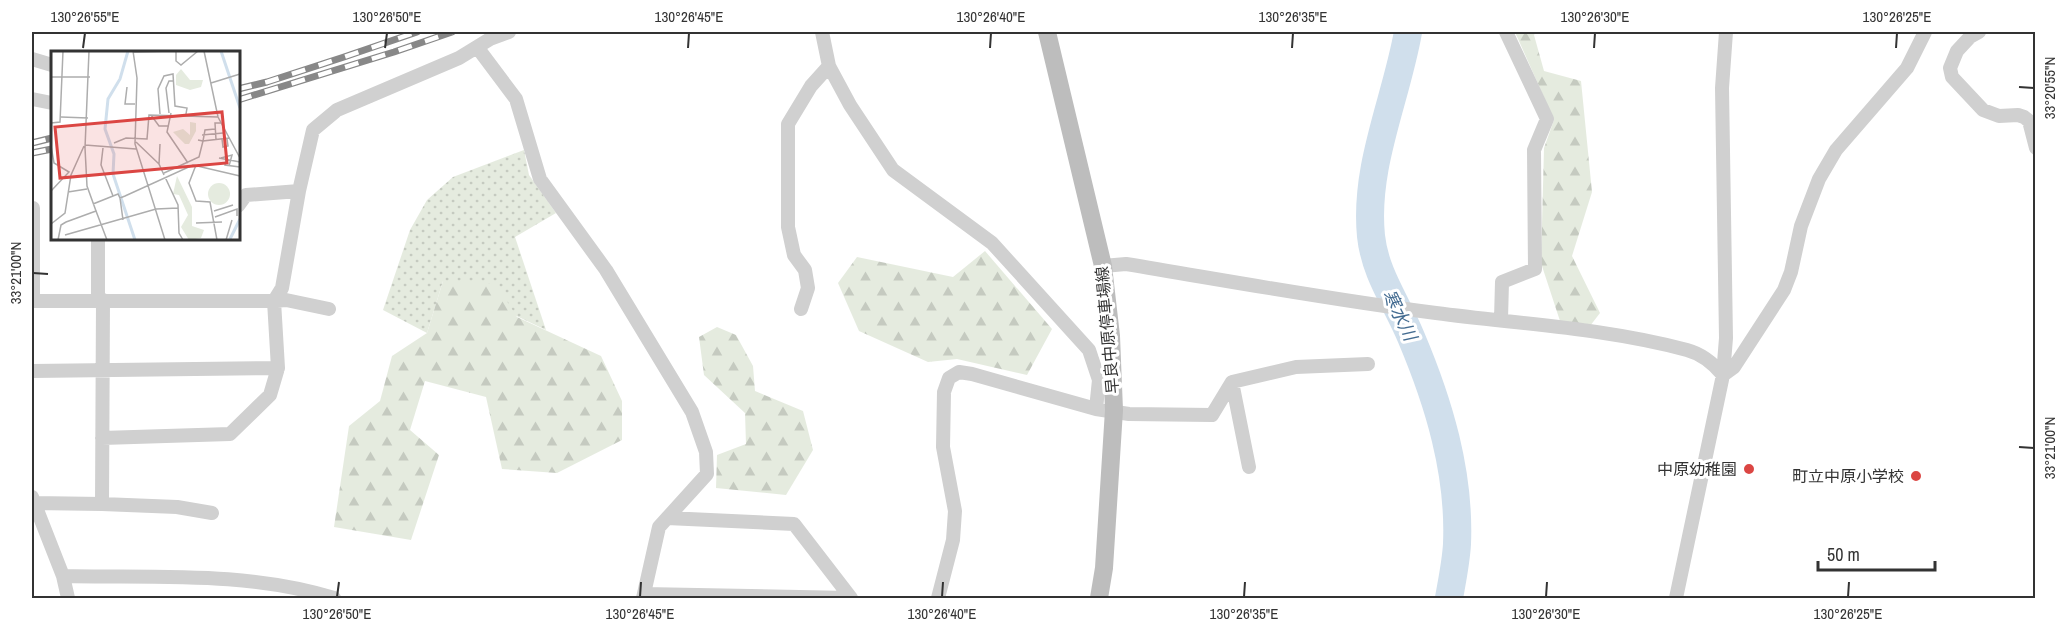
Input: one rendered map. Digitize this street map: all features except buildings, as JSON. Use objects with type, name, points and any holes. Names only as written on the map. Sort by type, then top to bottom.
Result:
[{"type":"main road","name":"早良中原停車場線","points":[[1047,32],[1103,266],[1111,336],[1105,410],[1104,568],[1099,598]]},
{"type":"street","points":[[102,438],[231,434],[270,395],[278,368],[274,300],[282,288],[299,191],[313,130],[337,110],[459,58],[490,39],[509,32]]},
{"type":"street","points":[[822,32],[829,66],[850,105],[892,170],[992,243],[1089,350],[1099,380],[1105,410]]},
{"type":"street","points":[[1501,320],[1502,282],[1535,269],[1534,150],[1547,119],[1506,32]]},
{"type":"street","points":[[1676,598],[1724,375],[1726,338],[1722,88],[1726,32]]},
{"type":"street","points":[[1724,375],[1734,367],[1784,290],[1791,272],[1801,226],[1818,179],[1836,150],[1907,68],[1925,32]]},
{"type":"street","points":[[1979,32],[1970,37],[1956,51],[1950,68],[1952,77],[1983,110],[1999,116],[2024,117],[2028,121],[2036,148]]},
{"type":"street","points":[[477,47],[516,99],[540,179],[606,270],[692,412],[706,452],[707,474],[659,527],[644,596],[850,598]]},
{"type":"street","points":[[32,59],[51,65]]},
{"type":"street","points":[[801,309],[808,288],[805,270],[794,255],[788,227],[788,124],[811,86],[829,66]]},
{"type":"street","points":[[32,99],[51,103]]},
{"type":"street","points":[[240,203],[246,195],[299,191]]},
{"type":"street","points":[[32,208],[32,301],[286,300],[329,309]]},
{"type":"street","points":[[98,240],[102,369],[102,504]]},
{"type":"street","points":[[1103,266],[1126,264],[1359,303],[1622,337],[1689,351],[1710,361],[1724,375]]},
{"type":"street","points":[[938,598],[953,540],[955,511],[943,447],[944,392],[949,378],[959,372],[1105,410],[1129,414],[1212,415],[1232,382],[1296,367],[1368,364]]},
{"type":"street","points":[[32,370],[278,368]]},
{"type":"street","points":[[1232,382],[1249,467]]},
{"type":"street","points":[[68,598],[63,576],[33,500],[177,507],[212,513]]},
{"type":"street","points":[[667,518],[794,524],[850,598]]},
{"type":"street","points":[[63,576],[221,579],[290,587],[334,598]]},
{"type":"green space","points":[[1515,32],[1536,32],[1534,35],[1544,71],[1581,81],[1592,192],[1572,256],[1600,313],[1590,326],[1560,321],[1541,263],[1544,148],[1554,120]]},
{"type":"green space","points":[[524,150],[529,175],[556,213],[515,237],[546,330],[443,281],[427,333],[383,310],[410,230],[427,200],[453,177]]},
{"type":"green space","points":[[985,251],[1052,329],[1027,375],[957,359],[928,362],[859,331],[838,283],[857,257],[953,277]]},
{"type":"green space","points":[[443,281],[496,284],[517,317],[601,356],[622,401],[622,440],[557,473],[502,469],[486,397],[425,381],[410,430],[439,455],[411,540],[334,527],[349,426],[380,401],[392,356],[427,333]]},
{"type":"green space","points":[[717,327],[736,335],[753,366],[755,391],[803,411],[813,450],[786,495],[716,488],[717,455],[746,444],[745,413],[704,375],[699,337]]},
{"type":"waterway","name":"寒水川","points":[[1408,32],[1376,159],[1370,210],[1371,236],[1377,263],[1421,362],[1446,439],[1457,517],[1456,551],[1449,598]]},
{"type":"railway","points":[[240,89],[267,82],[417,32]]},
{"type":"railway","points":[[240,99],[452,32]]},
{"type":"railway","points":[[32,143],[51,138]]},
{"type":"railway","points":[[32,153],[51,149]]},
{"type":"place","name":"中原幼稚園","points":[[1749,469]]},
{"type":"place","name":"町立中原小学校","points":[[1916,476]]}]
